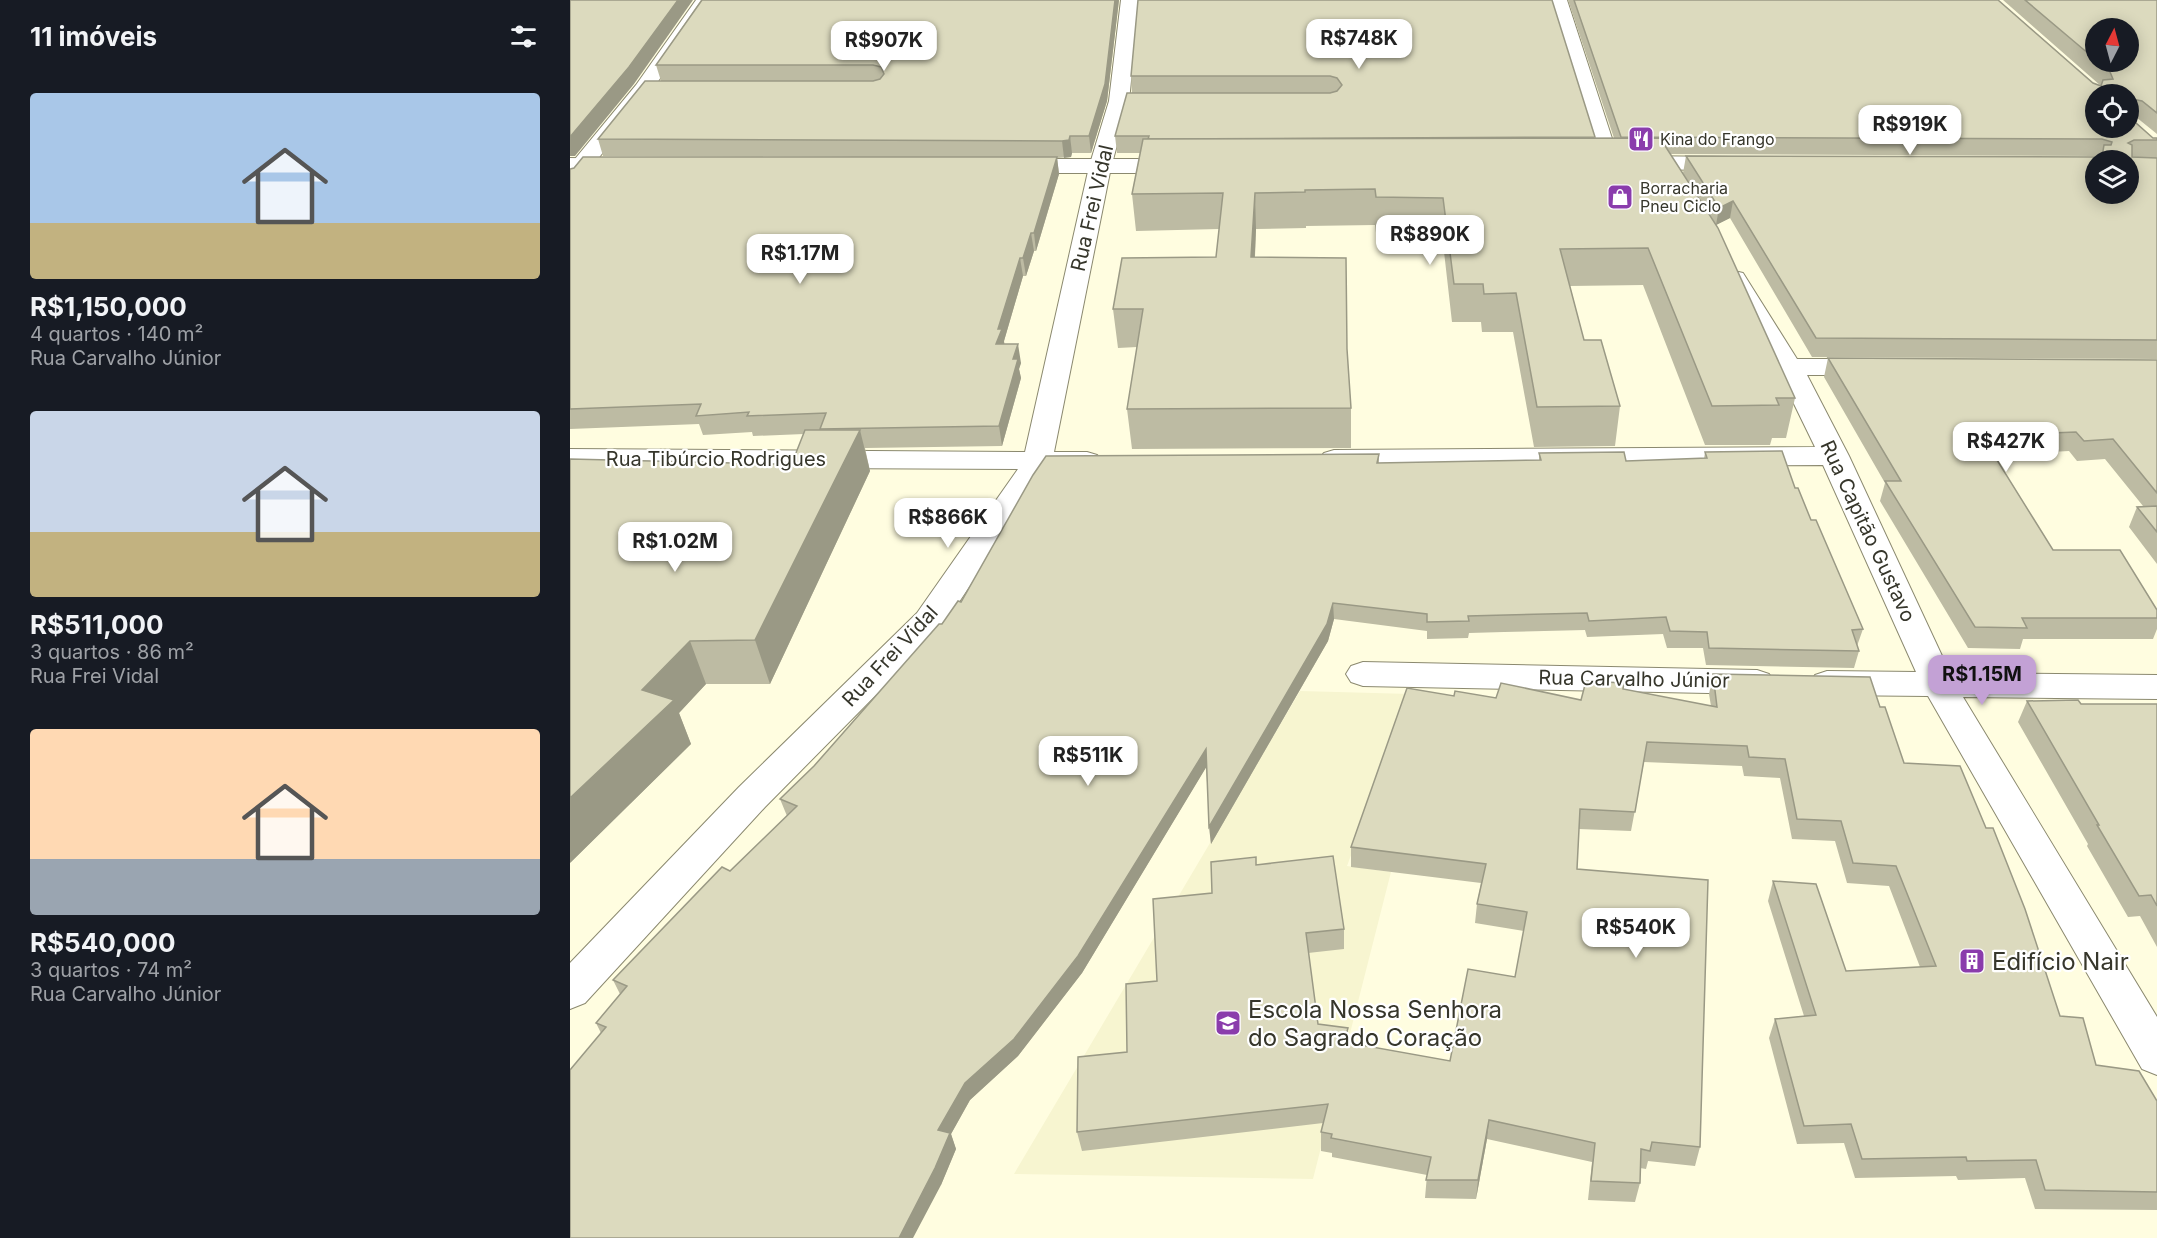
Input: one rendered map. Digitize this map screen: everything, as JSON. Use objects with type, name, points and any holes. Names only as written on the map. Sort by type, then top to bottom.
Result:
[{"type":"street","points":[[574,170],[643,89],[705,0]]},
{"type":"street","name":"Rua Frei Vidal","points":[[570,992],[752,797],[929,621],[1038,461],[1100,167],[1131,101],[1130,0]]},
{"type":"street","points":[[1558,0],[1598,163],[1670,174],[1747,164]]},
{"type":"street","points":[[643,89],[666,89]]},
{"type":"street","points":[[574,170],[639,166]]},
{"type":"street","points":[[996,166],[1206,166]]},
{"type":"street","name":"Rua Capitão Gustavo","points":[[1720,255],[1788,367],[1834,456],[1939,685],[2157,1056]]},
{"type":"street","points":[[1788,367],[1896,367]]},
{"type":"street","points":[[1311,459],[1834,456]]},
{"type":"street","name":"Rua Tibúrcio Rodrigues","points":[[570,458],[1109,460]]},
{"type":"street","name":"Rua Carvalho Júnior","points":[[1363,674],[2157,687]]},
{"type":"shaded area","name":"Escola Nossa Senhora do Sagrado Coração","points":[[1300,691],[1411,694],[1347,866],[1391,872],[1313,1179],[1014,1174]]},
{"type":"building","points":[[570,0],[678,0],[629,67],[570,137]]},
{"type":"building","points":[[702,0],[1115,0],[1105,84],[1089,136],[1070,136],[1069,140],[1062,141],[598,139],[645,81],[873,81],[880,79],[884,74],[881,67],[873,65],[656,65]]},
{"type":"building","points":[[1138,0],[1552,0],[1595,137],[1148,139],[1149,136],[1115,136],[1127,93],[1330,93],[1337,91],[1342,85],[1337,78],[1330,76],[1131,76]]},
{"type":"building","points":[[1574,0],[1998,0],[2096,84],[2085,84],[2085,138],[2139,138],[2139,126],[2157,140],[2134,140],[2128,143],[2132,145],[2132,150],[2103,150],[2104,145],[2111,145],[2112,142],[2102,139],[1621,137]]},
{"type":"building","points":[[2025,0],[2157,0],[2157,113],[2139,100],[2139,84],[2102,84],[2103,80],[2113,79],[2110,72],[2139,72],[2139,18],[2085,18],[2085,51]]},
{"type":"building","points":[[1660,138],[1718,228],[1795,398],[1776,398],[1779,405],[1712,406],[1648,248],[1560,249],[1584,340],[1601,340],[1620,406],[1537,407],[1516,293],[1484,294],[1483,284],[1454,284],[1443,198],[1376,197],[1375,189],[1305,190],[1305,192],[1255,193],[1251,257],[1346,258],[1347,349],[1351,408],[1127,409],[1143,309],[1113,309],[1122,258],[1216,257],[1223,193],[1132,194],[1143,139]]},
{"type":"building","points":[[1686,156],[2085,157],[2085,204],[2139,204],[2139,157],[2157,158],[2157,340],[1816,338],[1733,201],[1719,208]]},
{"type":"building","points":[[583,157],[1057,157],[1034,233],[1031,233],[1023,258],[1020,258],[998,329],[1002,329],[996,344],[1018,344],[1013,359],[1018,359],[999,426],[820,429],[826,413],[747,416],[749,412],[696,416],[701,404],[570,409],[570,169],[574,168]]},
{"type":"building","points":[[1828,358],[2157,360],[2157,493],[2113,439],[2084,441],[2076,432],[1982,436],[2053,550],[2120,550],[2157,610],[2157,618],[2022,618],[2027,628],[1975,627],[1885,481],[1901,481]]},
{"type":"building","points":[[805,430],[860,430],[755,640],[690,641],[642,690],[674,700],[570,798],[570,459],[792,463]]},
{"type":"building","points":[[1782,451],[1795,488],[1798,488],[1811,520],[1816,520],[1863,629],[1852,630],[1859,651],[1709,648],[1707,632],[1670,631],[1666,617],[1589,621],[1587,613],[1468,616],[1469,621],[1427,622],[1427,614],[1333,603],[1327,624],[1209,827],[1206,749],[1078,956],[1014,1039],[965,1083],[938,1130],[950,1133],[899,1238],[570,1238],[570,1070],[606,1027],[596,1023],[627,986],[613,980],[722,867],[730,871],[797,806],[780,799],[814,766],[939,624],[942,624],[958,601],[961,602],[1046,456],[1379,454],[1377,463],[1541,460],[1539,453],[1624,452],[1626,461],[1707,458],[1705,452]]},
{"type":"building","points":[[2157,506],[2157,532],[2137,507]]},
{"type":"building","points":[[1713,674],[1870,677],[1880,707],[1885,707],[1904,763],[1960,766],[1986,828],[1993,828],[2025,909],[2060,1016],[2083,1018],[2096,1065],[2139,1071],[2157,1101],[2157,1192],[2045,1190],[2036,1160],[1967,1161],[1966,1157],[1862,1159],[1851,1124],[1804,1126],[1775,1019],[1816,1015],[1773,881],[1816,884],[1846,971],[1936,966],[1896,866],[1853,863],[1841,821],[1797,819],[1785,759],[1749,757],[1747,746],[1647,742],[1635,812],[1580,809],[1577,869],[1708,880],[1700,1147],[1652,1142],[1650,1151],[1641,1149],[1640,1183],[1591,1181],[1595,1143],[1489,1120],[1478,1180],[1426,1180],[1431,1157],[1331,1138],[1332,1134],[1321,1132],[1328,1104],[1077,1132],[1078,1057],[1127,1052],[1126,984],[1157,981],[1153,899],[1212,893],[1211,862],[1256,857],[1256,865],[1333,856],[1344,929],[1306,933],[1318,1024],[1348,1028],[1344,1042],[1450,1061],[1468,969],[1515,977],[1527,912],[1477,904],[1486,864],[1351,847],[1407,688],[1454,696],[1455,691],[1496,698],[1501,683],[1581,700],[1586,681],[1624,683],[1623,689],[1717,707]]},
{"type":"building","points":[[2078,700],[2081,704],[2157,704],[2157,906],[2151,895],[2139,896],[2027,701]]},
{"type":"place","name":"Kina do Frango","points":[[1641,139]]},
{"type":"place","name":"Borracharia Pneu Ciclo","points":[[1620,197]]},
{"type":"place","name":"Edifício Nair","points":[[1972,961]]},
{"type":"place","name":"Escola Nossa Senhora do Sagrado Coração","points":[[1228,1023]]}]
